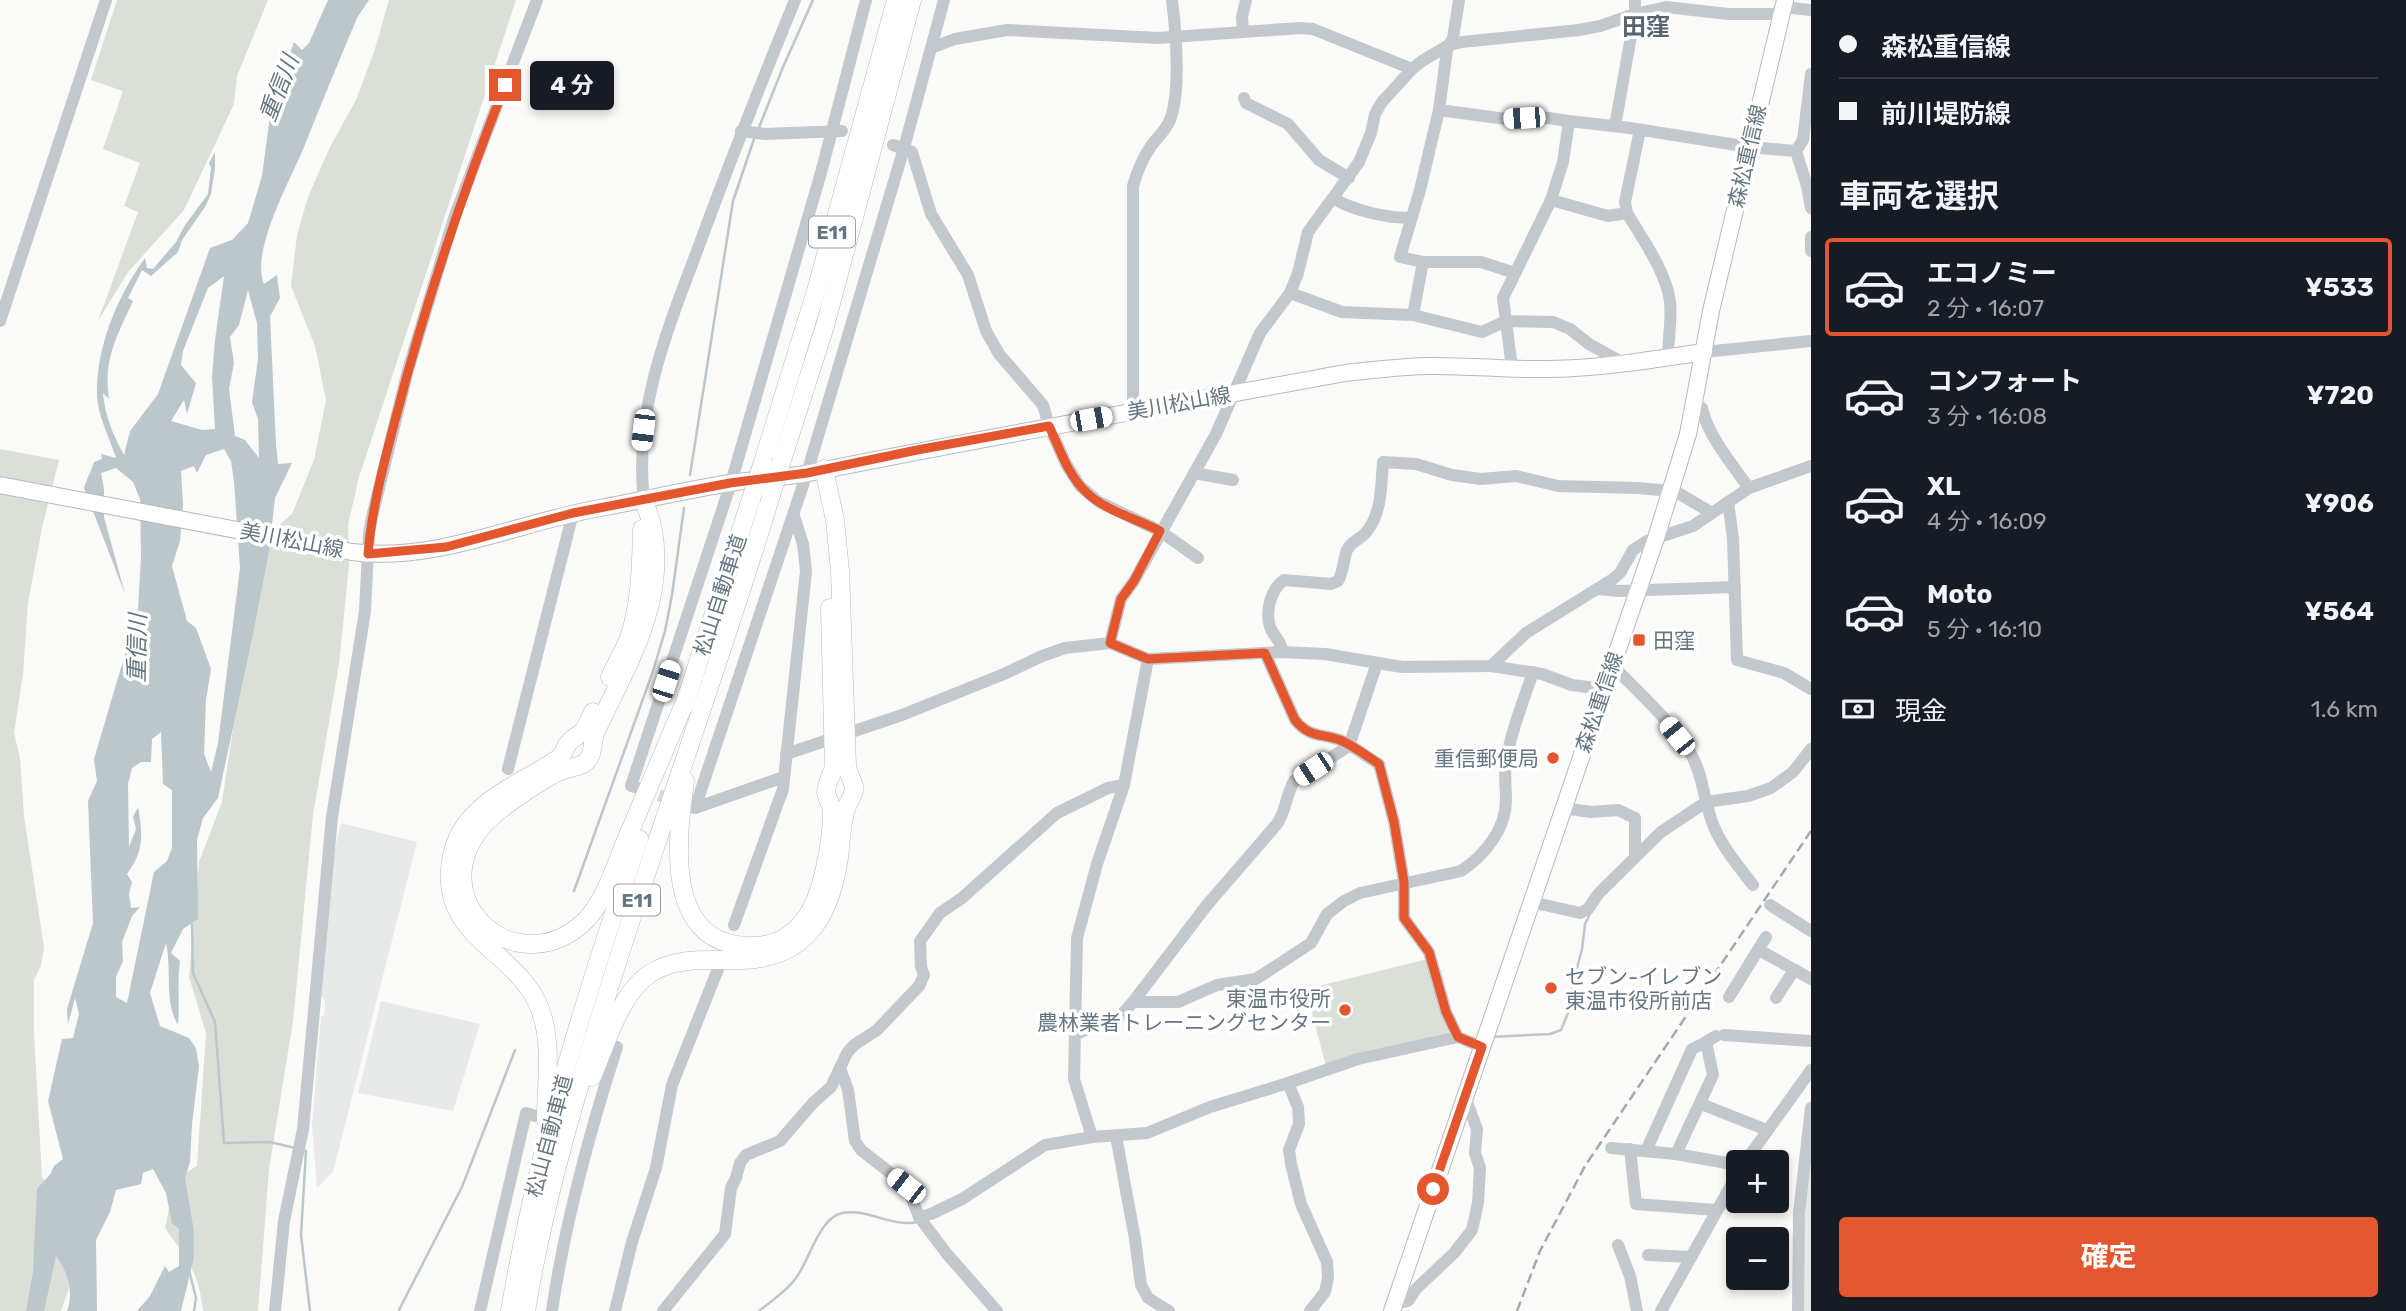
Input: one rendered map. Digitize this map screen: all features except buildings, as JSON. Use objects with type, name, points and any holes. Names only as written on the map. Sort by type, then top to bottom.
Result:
[{"type":"highway","name":"松山自動車道","points":[[526,1311],[545,1213],[554,1143],[621,891],[687,696],[816,291],[896,0]]},
{"type":"highway","name":"松山自動車道","points":[[510,1311],[530,1209],[747,574],[825,326],[912,0]]},
{"type":"highway","points":[[554,1143],[624,1002],[637,984],[666,965],[686,961],[767,958],[785,951],[800,943],[822,916],[830,900],[836,879],[844,814],[853,795],[854,785],[846,766],[839,735],[829,572],[815,471]]},
{"type":"highway","points":[[644,500],[653,531],[655,570],[650,604],[632,661],[594,734],[591,756],[583,764],[557,772],[496,814],[474,836],[463,868],[462,884],[473,913],[484,925],[512,941],[542,945],[574,931],[589,916],[611,875],[687,696]]},
{"type":"highway","points":[[554,1143],[548,1051],[540,1007],[521,978],[484,944],[459,914],[452,902],[450,866],[459,835],[476,813],[501,792],[562,756],[574,736],[582,732],[629,638],[642,570],[644,500]]},
{"type":"highway","points":[[691,740],[677,859],[685,900],[693,917],[704,930],[741,946],[760,947],[781,941],[793,932],[807,917],[817,898],[823,878],[833,809],[826,789],[834,767],[839,735]]},
{"type":"main road","name":"森松重信線","points":[[1394,1307],[1671,491],[1695,405],[1749,147],[1783,7]]},
{"type":"main road","name":"美川松山線","points":[[0,485],[360,553],[446,547],[573,513],[730,483],[815,471],[1049,426],[1389,368],[1548,369],[1625,364],[1704,352]]},
{"type":"street","points":[[0,321],[106,0]]},
{"type":"street","points":[[275,1311],[284,1221],[303,1129],[332,817],[365,611],[360,553],[371,523],[388,450],[454,218],[537,0]]},
{"type":"street","points":[[644,500],[641,444],[653,376],[671,321],[752,133],[795,0]]},
{"type":"street","points":[[642,789],[631,786],[730,483],[822,169],[836,131],[866,0]]},
{"type":"street","points":[[784,777],[692,807],[794,516],[815,471],[898,146],[944,0]]},
{"type":"street","points":[[1133,411],[1133,186],[1143,159],[1170,121],[1176,92],[1172,0]]},
{"type":"street","points":[[1243,32],[1242,17],[1246,0]]},
{"type":"street","points":[[1459,0],[1441,84],[1439,110],[1400,257],[1423,262],[1482,262],[1515,273]]},
{"type":"street","points":[[1615,126],[1635,14],[1635,0]]},
{"type":"street","points":[[1110,643],[1121,599],[1134,581],[1216,434],[1259,333],[1290,293],[1308,232],[1349,178],[1366,149],[1382,102],[1412,69],[1449,45],[1579,30],[1665,7],[1783,7],[1811,10]]},
{"type":"street","points":[[931,48],[956,39],[1007,30],[1146,37],[1283,29],[1314,30],[1412,69]]},
{"type":"street","points":[[1811,74],[1802,140],[1796,151],[1811,208]]},
{"type":"street","points":[[1244,98],[1246,103],[1289,124],[1319,160],[1349,178]]},
{"type":"street","points":[[1439,110],[1506,119],[1541,117],[1749,147],[1796,151]]},
{"type":"street","points":[[1512,368],[1503,298],[1551,200],[1563,162],[1569,121]]},
{"type":"street","points":[[1640,130],[1625,202],[1627,213],[1665,280],[1669,294],[1671,326],[1668,358]]},
{"type":"street","points":[[752,133],[836,131]]},
{"type":"street","points":[[898,146],[912,152],[930,214],[968,275],[986,331],[999,354],[1043,405],[1066,464],[1089,495],[1160,531],[1198,558]]},
{"type":"street","points":[[1334,199],[1395,218],[1411,218]]},
{"type":"street","points":[[1551,200],[1608,216],[1627,213]]},
{"type":"street","points":[[1811,237],[1811,251]]},
{"type":"street","points":[[1413,315],[1423,262]]},
{"type":"street","points":[[1290,293],[1342,312],[1413,315],[1482,332],[1506,321],[1553,322],[1570,329],[1589,344],[1625,364]]},
{"type":"street","points":[[1704,352],[1811,341]]},
{"type":"street","points":[[1695,405],[1702,408],[1703,416],[1727,457],[1749,488]]},
{"type":"street","points":[[1282,652],[1281,643],[1269,624],[1273,591],[1284,580],[1331,584],[1338,581],[1351,543],[1364,535],[1377,512],[1383,462],[1416,464],[1452,475],[1481,479],[1516,475],[1558,486],[1671,491],[1712,513]]},
{"type":"street","points":[[1491,666],[1526,633],[1620,573],[1633,550],[1656,538],[1693,526],[1749,488],[1811,466]]},
{"type":"street","points":[[1194,473],[1233,481]]},
{"type":"street","points":[[1728,502],[1733,538],[1737,660],[1784,673],[1811,689]]},
{"type":"street","points":[[508,769],[573,513]]},
{"type":"street","points":[[734,925],[783,789],[806,571],[803,544],[794,516]]},
{"type":"street","points":[[1597,589],[1620,591],[1735,587]]},
{"type":"street","points":[[786,754],[928,705],[1065,648],[1110,643],[1148,659],[1282,652],[1325,654],[1402,667],[1491,666],[1532,672],[1572,685],[1603,689]]},
{"type":"street","points":[[1265,653],[1295,720],[1301,727],[1312,734],[1339,740],[1379,764],[1394,822],[1404,882],[1404,918],[1429,952],[1446,1012],[1458,1037]]},
{"type":"street","points":[[1092,1137],[1074,1079],[1077,938],[1097,864],[1124,785],[1148,659]]},
{"type":"street","points":[[1075,1034],[1119,1018],[1207,905],[1277,824],[1294,781],[1349,746],[1377,663]]},
{"type":"street","points":[[1612,665],[1652,705],[1690,751],[1714,827],[1732,859],[1753,886]]},
{"type":"street","points":[[1133,1002],[1178,1002],[1217,985],[1256,979],[1311,943],[1333,908],[1360,893],[1461,871],[1480,857],[1504,819],[1506,760],[1532,672]]},
{"type":"street","points":[[1531,902],[1580,913],[1588,909],[1599,892],[1661,832],[1706,802],[1748,796],[1771,789],[1793,772],[1811,749]]},
{"type":"street","points":[[663,1311],[725,1234],[731,1188],[740,1163],[746,1155],[780,1141],[813,1103],[831,1087],[847,1053],[854,1045],[877,1030],[919,986],[924,975],[920,942],[940,913],[962,898],[1057,813],[1108,788],[1124,785]]},
{"type":"street","points":[[1563,808],[1591,812],[1618,810],[1635,818],[1635,857]]},
{"type":"street","points":[[1770,905],[1811,931]]},
{"type":"street","points":[[1728,997],[1766,937]]},
{"type":"street","points":[[1759,950],[1811,979]]},
{"type":"street","points":[[615,1311],[632,1242],[656,1168],[672,1085],[718,970]]},
{"type":"street","points":[[1776,998],[1794,970]]},
{"type":"street","points":[[919,1217],[962,1199],[1045,1146],[1092,1137],[1147,1133],[1210,1107],[1358,1059],[1458,1037],[1482,1047]]},
{"type":"street","points":[[1646,1151],[1692,1049],[1715,1038],[1811,1041]]},
{"type":"street","points":[[1676,1154],[1713,1074],[1715,1038]]},
{"type":"street","points":[[552,1311],[585,1131],[617,1047]]},
{"type":"street","points":[[840,1068],[848,1090],[855,1141],[861,1150],[906,1186],[919,1217],[997,1311]]},
{"type":"street","points":[[1753,1150],[1811,1070]]},
{"type":"street","points":[[1288,1083],[1298,1107],[1299,1124],[1289,1150],[1291,1164],[1301,1204],[1327,1262],[1325,1292],[1310,1311]]},
{"type":"street","points":[[1394,1307],[1408,1301],[1472,1230],[1478,1203],[1480,1168],[1475,1153],[1477,1129],[1465,1097]]},
{"type":"street","points":[[1701,1104],[1767,1130]]},
{"type":"street","points":[[1798,1311],[1798,1213],[1811,1108]]},
{"type":"street","points":[[480,1311],[505,1193],[526,1113],[535,1116]]},
{"type":"street","points":[[1115,1136],[1135,1240],[1140,1285],[1148,1298],[1169,1311]]},
{"type":"street","points":[[1611,1148],[1676,1154],[1726,1163]]},
{"type":"street","points":[[1630,1149],[1636,1205],[1716,1210]]},
{"type":"street","points":[[1661,1311],[1726,1193]]},
{"type":"street","points":[[1618,1245],[1630,1276],[1637,1311]]},
{"type":"street","points":[[1648,1255],[1691,1257]]},
{"type":"shaded area","points":[[117,0],[268,0],[237,76],[234,104],[184,210],[128,272],[98,321],[138,212],[124,206],[140,163],[103,149],[123,91],[91,80]]},
{"type":"shaded area","points":[[389,0],[516,0],[359,477],[348,525],[349,565],[339,664],[313,815],[293,1021],[269,1169],[258,1311],[203,1311],[195,1276],[165,1228],[175,1179],[197,1166],[206,1033],[189,977],[199,862],[222,802],[240,682],[253,547],[292,514],[314,460],[326,400],[315,346],[291,286],[297,235],[308,197],[330,147],[356,100]]},
{"type":"shaded area","points":[[0,449],[59,460],[42,528],[28,603],[23,674],[14,733],[20,758],[24,816],[44,947],[41,965],[34,980],[34,1034],[42,1178],[59,1189],[79,1260],[61,1311],[0,1311]]},
{"type":"shaded area","points":[[341,823],[417,842],[333,1172],[317,1188],[312,1125],[321,1016],[324,1015],[325,1001],[319,993],[332,861]]},
{"type":"shaded area","points":[[1428,959],[1449,1035],[1326,1066],[1306,989]]},
{"type":"shaded area","points":[[381,1001],[480,1024],[453,1111],[358,1093]]},
{"type":"shaded area","points":[[1811,1137],[1811,1311],[1802,1311],[1801,1215]]},
{"type":"water","name":"重信川","points":[[328,0],[369,0],[357,18],[274,215],[263,253],[261,270],[264,284],[277,275],[280,298],[270,316],[278,464],[292,463],[275,498],[269,551],[218,798],[203,818],[197,840],[198,919],[183,929],[171,953],[180,961],[178,1025],[171,1006],[166,943],[150,993],[160,1026],[189,1038],[196,1048],[199,1066],[190,1162],[185,1178],[194,1232],[194,1257],[181,1311],[137,1311],[150,1296],[165,1266],[169,1272],[179,1266],[179,1229],[172,1223],[166,1193],[153,1169],[143,1173],[141,1184],[116,1190],[110,1212],[96,1240],[97,1311],[67,1311],[69,1283],[56,1256],[44,1311],[26,1311],[33,1272],[37,1189],[54,1166],[63,1159],[48,1101],[62,1039],[73,1038],[79,1014],[75,998],[68,1024],[67,1009],[93,923],[88,801],[97,781],[94,759],[138,610],[140,499],[133,482],[116,468],[101,473],[104,517],[125,594],[84,488],[94,462],[102,459],[101,454],[116,458],[97,396],[104,341],[117,306],[145,258],[147,268],[153,269],[176,242],[208,194],[211,168],[209,163],[215,152],[211,194],[205,207],[182,240],[178,252],[151,276],[142,270],[128,298],[133,301],[110,360],[109,399],[103,393],[110,425],[124,455],[130,431],[158,394],[210,248],[232,240],[248,223],[262,176],[271,108],[294,42],[302,50],[309,43]],"holes":[[[224,276],[212,377],[215,429],[202,430],[171,421],[184,400],[187,414],[196,383],[181,365],[183,351],[208,288]],[[248,290],[257,323],[258,359],[252,402],[258,419],[259,458],[245,440],[235,436],[229,389],[234,363],[230,337],[239,325]],[[224,449],[231,461],[240,568],[218,743],[211,772],[204,754],[206,700],[211,669],[196,628],[187,621],[172,566],[180,541],[183,505],[181,471],[194,466],[197,473],[206,455]],[[161,732],[163,784],[172,790],[172,848],[167,861],[154,872],[127,1003],[116,997],[116,977],[123,961],[122,942],[132,916],[140,907],[131,908],[129,894],[132,882],[127,874],[137,858],[141,842],[138,807],[133,817],[136,829],[129,847],[128,784],[132,768],[141,762],[151,762],[152,739]]]},
{"type":"waterway","points":[[758,130],[813,0]]},
{"type":"waterway","points":[[690,475],[733,201],[755,136]]},
{"type":"waterway","points":[[574,891],[665,631],[684,508]]},
{"type":"waterway","points":[[1490,1037],[1550,1034],[1561,1030],[1568,1013],[1585,924],[1590,914]]},
{"type":"waterway","points":[[192,922],[193,973],[215,1022],[224,1143],[270,1142],[295,1148]]},
{"type":"waterway","points":[[399,1310],[462,1187],[515,1050]]},
{"type":"waterway","points":[[302,1150],[306,1151],[301,1235],[310,1311]]},
{"type":"waterway","points":[[759,1311],[792,1283],[821,1231],[834,1217],[852,1212],[899,1222],[918,1222]]},
{"type":"waterway","points":[[189,1270],[196,1298],[194,1311]]},
{"type":"tunnel","points":[[642,789],[678,802]]},
{"type":"railway","points":[[1517,1311],[1540,1251],[1585,1166],[1811,831]]},
{"type":"place","name":"田窪","points":[[1639,640]]},
{"type":"place","name":"重信郵便局","points":[[1553,758]]},
{"type":"place","name":"セブン-イレブン 東温市役所前店","points":[[1551,988]]},
{"type":"place","name":"東温市役所 農林業者トレーニングセンター","points":[[1345,1010]]},
{"type":"district","name":"田窪","points":[[1646,27]]},
{"type":"route","points":[[505,85],[454,218],[408,370],[373,513],[368,554],[446,547],[573,513],[730,483],[807,473],[1049,426],[1066,464],[1089,495],[1160,531],[1134,581],[1121,599],[1110,643],[1148,659],[1265,653],[1295,720],[1301,727],[1312,734],[1339,740],[1379,764],[1394,822],[1404,882],[1404,918],[1429,952],[1446,1012],[1458,1037],[1482,1047],[1433,1189]]}]
